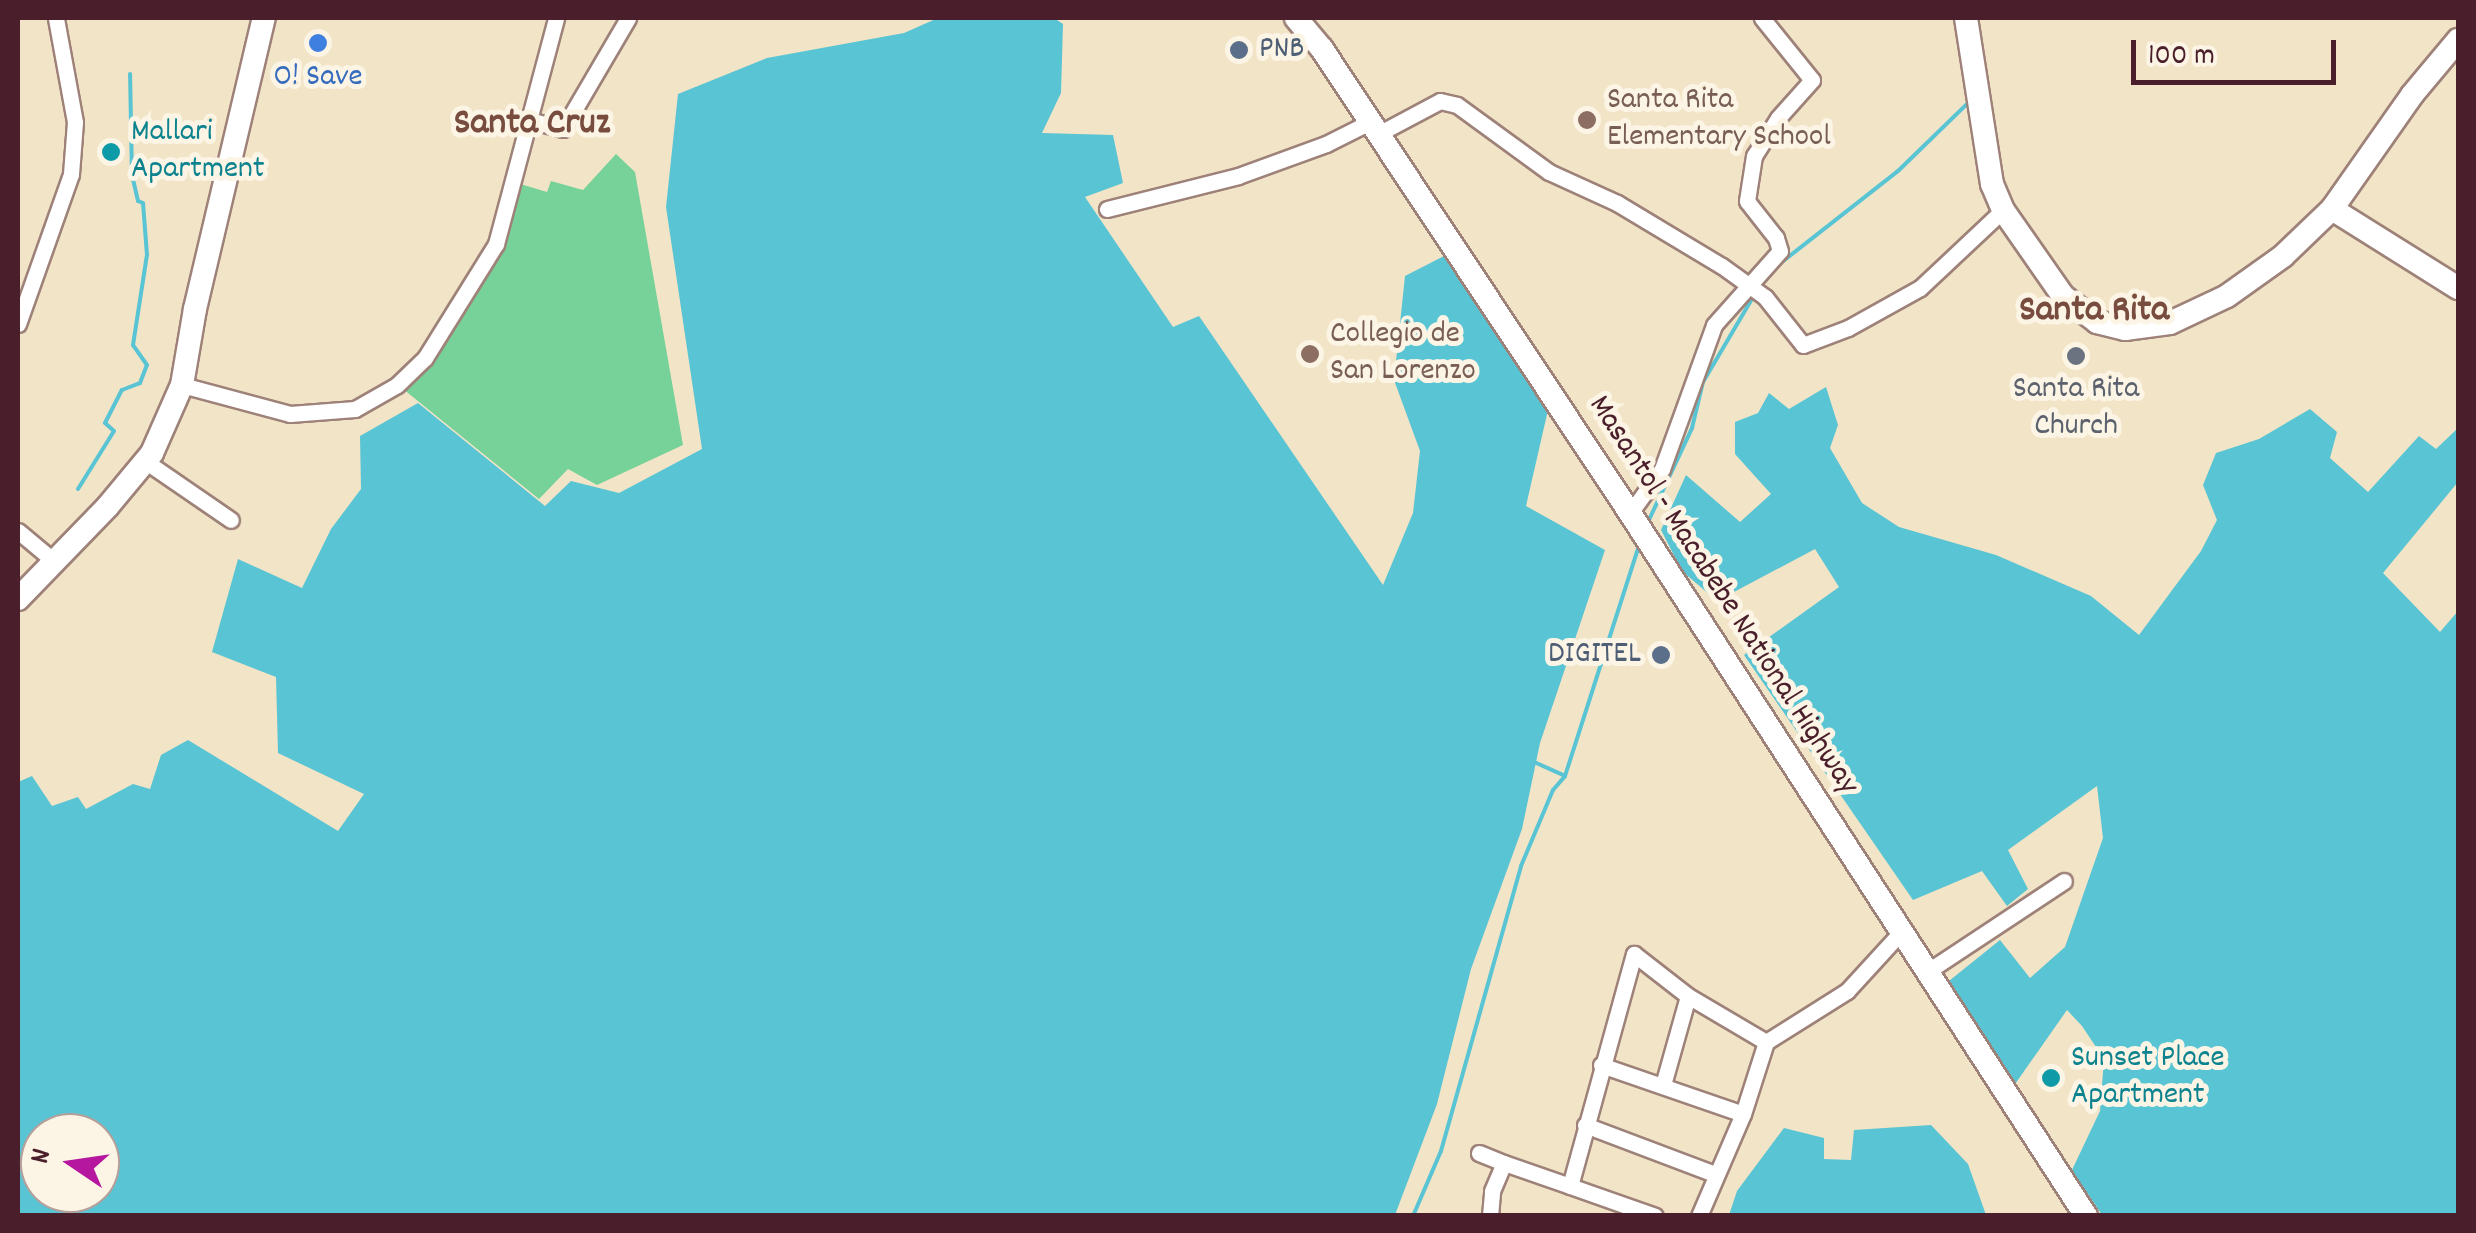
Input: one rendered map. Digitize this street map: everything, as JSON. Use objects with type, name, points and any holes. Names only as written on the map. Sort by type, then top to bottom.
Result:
[{"type":"street","points":[[18,324],[71,174],[75,122],[56,18]]},
{"type":"street","points":[[18,599],[145,461],[182,385],[195,309],[264,18]]},
{"type":"street","points":[[182,385],[290,414],[355,409],[398,385],[425,358],[496,244],[556,18]]},
{"type":"street","points":[[529,120],[563,129],[628,18]]},
{"type":"street","name":"Masantol - Macabebe National Highway","points":[[1296,18],[1374,128],[1632,516],[2086,1216]]},
{"type":"street","points":[[1632,516],[1662,469],[1714,325],[1756,291],[1780,252],[1776,238],[1747,201],[1754,156],[1778,118],[1812,80],[1762,18]]},
{"type":"street","points":[[1966,18],[1992,184],[2004,210],[2063,296],[2097,322],[2125,329],[2170,323],[2227,296],[2284,256],[2332,209],[2412,95],[2458,40]]},
{"type":"street","points":[[1107,209],[1238,176],[1440,101],[1457,105],[1549,172],[1618,203],[1756,291],[1803,345],[1848,328],[1920,288],[2004,210]]},
{"type":"street","points":[[2332,209],[2458,288]]},
{"type":"street","points":[[145,461],[231,520]]},
{"type":"street","points":[[18,531],[54,562]]},
{"type":"street","points":[[1928,970],[2064,881]]},
{"type":"street","points":[[1699,1216],[1744,1114],[1766,1042],[1847,992],[1902,932]]},
{"type":"street","points":[[1570,1186],[1634,954],[1688,996],[1766,1042]]},
{"type":"street","points":[[1663,1085],[1688,996]]},
{"type":"street","points":[[1601,1064],[1744,1114]]},
{"type":"street","points":[[1585,1125],[1715,1174]]},
{"type":"street","points":[[1480,1153],[1655,1216]]},
{"type":"street","points":[[1490,1216],[1492,1192],[1504,1163]]},
{"type":"green space","points":[[616,154],[635,172],[683,445],[597,485],[568,469],[539,499],[403,389],[444,342],[502,247],[517,183],[547,192],[551,181],[583,190]]},
{"type":"water","points":[[938,18],[1054,18],[1063,24],[1061,93],[1042,133],[1113,135],[1123,183],[1085,197],[1173,327],[1199,316],[1383,585],[1413,513],[1420,451],[1394,380],[1405,276],[1446,255],[1548,410],[1526,506],[1605,550],[1540,743],[1522,829],[1471,969],[1437,1104],[1395,1215],[18,1216],[18,782],[32,776],[52,806],[78,797],[86,809],[133,784],[150,789],[161,755],[188,740],[338,831],[364,794],[278,753],[276,677],[212,652],[238,559],[302,588],[331,529],[361,489],[360,436],[418,403],[545,506],[571,481],[619,493],[702,449],[666,207],[678,94],[767,58],[904,33]]},
{"type":"water","points":[[1826,387],[1838,425],[1830,448],[1862,503],[1899,527],[1996,555],[2091,596],[2139,635],[2201,551],[2217,520],[2203,485],[2216,453],[2259,439],[2310,409],[2337,432],[2330,458],[2368,492],[2419,436],[2436,449],[2458,428],[2458,482],[2383,573],[2440,632],[2458,611],[2458,1215],[2102,1215],[2072,1170],[2100,1111],[2104,1059],[2082,1026],[2067,1010],[2013,1087],[1944,985],[2000,940],[2030,978],[2065,947],[2103,838],[2097,786],[2008,850],[2028,889],[2007,906],[1982,871],[1913,900],[1744,655],[1839,587],[1815,549],[1717,601],[1682,571],[1661,530],[1686,475],[1740,522],[1771,494],[1735,454],[1735,422],[1758,413],[1769,393],[1789,409]]},
{"type":"water","points":[[1931,1125],[1968,1164],[1986,1215],[1729,1215],[1737,1191],[1784,1128],[1824,1138],[1824,1159],[1851,1160],[1854,1130]]},
{"type":"waterway","points":[[78,489],[114,431],[105,423],[122,390],[140,383],[147,365],[133,345],[147,255],[143,203],[138,201],[132,176],[130,74]]},
{"type":"waterway","points":[[1773,269],[1898,171],[1967,104]]},
{"type":"waterway","points":[[1648,522],[1692,428],[1703,382],[1753,297]]},
{"type":"waterway","points":[[1413,1216],[1441,1151],[1521,866],[1553,790],[1565,776],[1639,545]]},
{"type":"waterway","points":[[1534,762],[1565,776]]},
{"type":"place","name":"O! Save","points":[[318,43]]},
{"type":"place","name":"PNB","points":[[1239,50]]},
{"type":"place","name":"Santa Rita Elementary School","points":[[1587,120]]},
{"type":"place","name":"Mallari Apartment","points":[[111,152]]},
{"type":"place","name":"Collegio de San Lorenzo","points":[[1310,354]]},
{"type":"place","name":"Santa Rita Church","points":[[2076,356]]},
{"type":"place","name":"DIGITEL","points":[[1661,655]]},
{"type":"place","name":"Sunset Place Apartment","points":[[2051,1078]]},
{"type":"district","name":"Santa Cruz","points":[[532,125]]},
{"type":"district","name":"Santa Rita","points":[[2094,312]]}]
